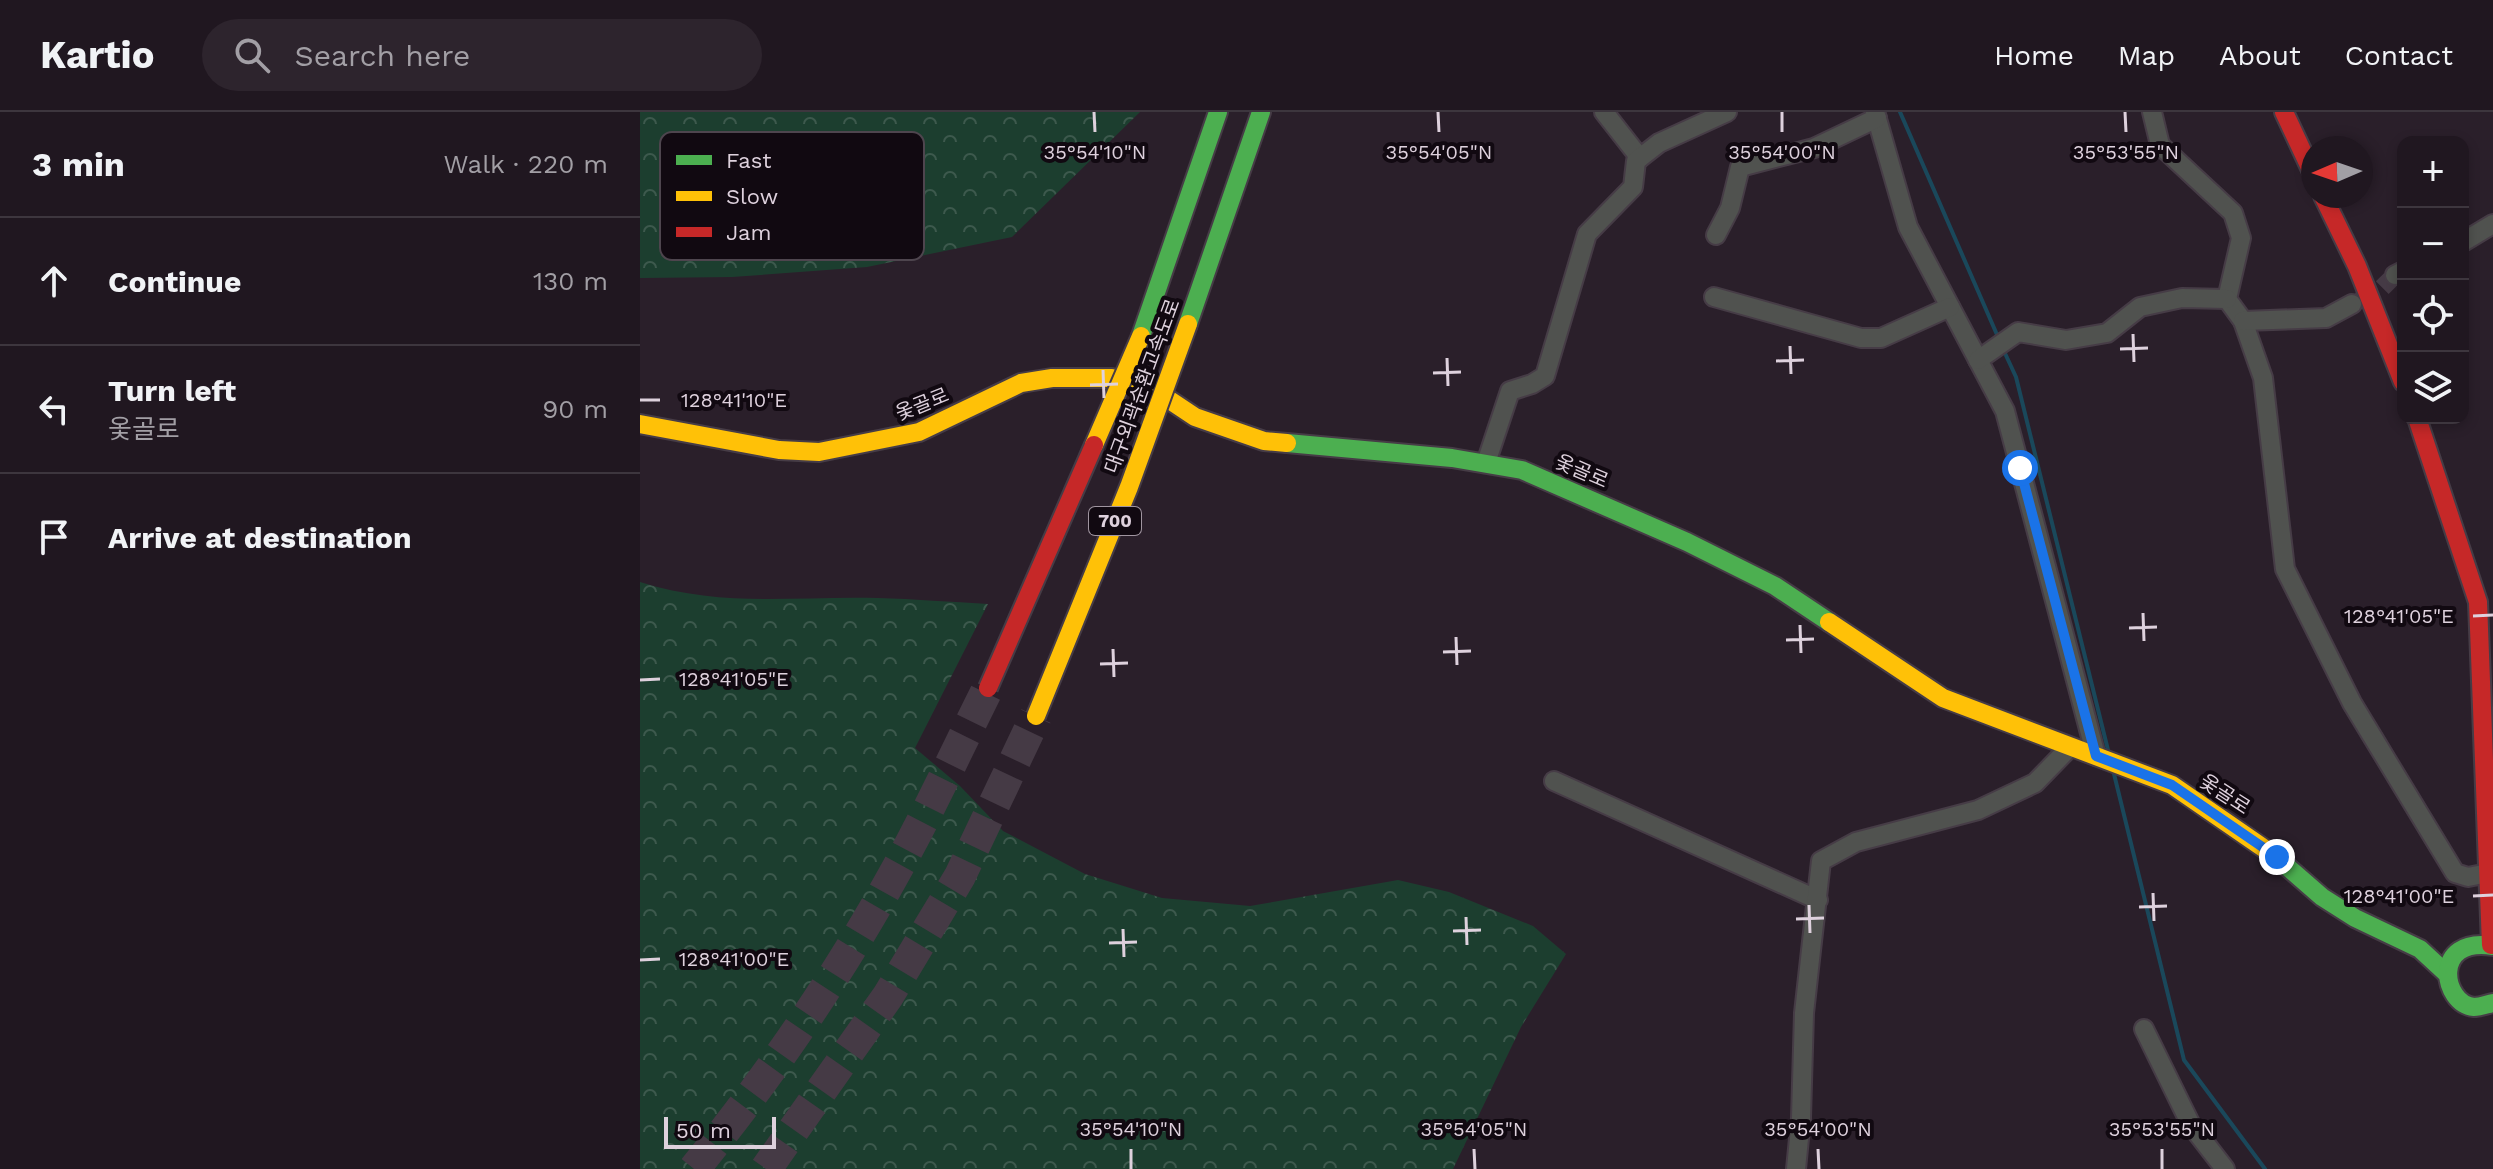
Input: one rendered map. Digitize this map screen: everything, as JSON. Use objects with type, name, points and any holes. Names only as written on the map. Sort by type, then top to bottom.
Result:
[{"type":"main road","name":"대구외곽순환고속도로","points":[[1036,716],[1129,487],[1261,112]]},
{"type":"main road","points":[[2284,112],[2301,148]]},
{"type":"main road","name":"대구외곽순환고속도로","points":[[988,688],[1141,336],[1215,116]]},
{"type":"main road","points":[[2329,208],[2357,266],[2397,367]]},
{"type":"main road","name":"옻골로","points":[[640,424],[779,450],[819,452],[919,432],[955,417],[986,397],[1021,383],[1052,378],[1112,378],[1165,397],[1195,417],[1264,441],[1486,463],[1556,482],[1775,586],[1943,698],[2172,785],[2260,843],[2322,897],[2355,918],[2420,949]]},
{"type":"main road","points":[[2419,424],[2478,602],[2490,874],[2478,947]]},
{"type":"main road","points":[[2420,949],[2478,947]]},
{"type":"main road","points":[[2478,947],[2450,962],[2447,974],[2452,991],[2459,999],[2478,1006],[2493,1003]]},
{"type":"main road","points":[[2420,949],[2447,974]]},
{"type":"street","points":[[1604,112],[1640,158]]},
{"type":"street","points":[[1486,463],[1510,391],[1545,376],[1587,234],[1633,187],[1636,161],[1659,143],[1727,112]]},
{"type":"street","points":[[2152,112],[2160,145],[2233,213],[2241,238],[2227,299],[2243,321],[2263,378],[2285,569],[2352,703],[2455,873],[2468,877],[2490,874]]},
{"type":"street","points":[[1716,235],[1730,208],[1740,167],[1814,148],[1876,115],[1908,227],[2005,411],[2096,756]]},
{"type":"street","points":[[2469,238],[2493,224]]},
{"type":"street","points":[[1714,297],[1861,338],[1881,338],[1950,307]]},
{"type":"street","points":[[1978,360],[2018,332],[2066,340],[2107,333],[2140,307],[2182,298],[2227,299]]},
{"type":"street","points":[[2243,321],[2326,318],[2352,304]]},
{"type":"street","points":[[1796,1169],[1804,1013],[1821,861],[1856,842],[1978,810],[2035,783],[2070,747]]},
{"type":"street","points":[[1554,781],[1818,900]]},
{"type":"street","points":[[2144,1029],[2191,1125],[2225,1169]]},
{"type":"green space","points":[[640,112],[1140,112],[1012,237],[924,255],[924,132],[660,132],[660,260],[901,260],[867,267],[732,277],[640,278]]},
{"type":"green space","points":[[640,582],[729,598],[877,598],[988,604],[915,748],[960,786],[1003,831],[1085,874],[1162,898],[1250,906],[1398,880],[1449,892],[1533,926],[1566,954],[1521,1027],[1453,1169],[640,1169]]},
{"type":"waterway","points":[[1900,112],[1998,337]]},
{"type":"waterway","points":[[2003,349],[2016,377],[2108,750]]},
{"type":"waterway","points":[[2114,774],[2184,1060],[2265,1169]]},
{"type":"tunnel","points":[[2359,301],[2379,291],[2395,275]]},
{"type":"tunnel","points":[[694,1169],[777,1061],[876,907],[933,801],[988,688]]},
{"type":"tunnel","points":[[766,1169],[888,996],[960,876],[1036,716]]},
{"type":"traffic: fast","points":[[1141,336],[1218,112]]},
{"type":"traffic: fast","points":[[1188,324],[1261,112]]},
{"type":"traffic: fast","points":[[1287,443],[1452,458],[1522,470],[1687,542],[1775,586],[1829,622]]},
{"type":"traffic: fast","points":[[2275,856],[2322,897],[2355,918],[2420,949],[2447,974]]},
{"type":"traffic: fast","points":[[2493,946],[2473,946],[2459,951],[2451,960],[2448,972],[2455,995],[2463,1003],[2474,1007],[2493,1003]]},
{"type":"traffic: slow","points":[[1036,716],[1129,487],[1188,324]]},
{"type":"traffic: slow","points":[[1094,445],[1141,336]]},
{"type":"traffic: slow","points":[[640,424],[779,450],[819,452],[919,432],[1021,383],[1052,378],[1112,378],[1165,397],[1195,417],[1264,441],[1287,443]]},
{"type":"traffic: slow","points":[[1829,622],[1943,698],[2172,785],[2275,856]]},
{"type":"traffic: jam","points":[[2284,112],[2301,148]]},
{"type":"traffic: jam","points":[[2329,208],[2357,266],[2397,367]]},
{"type":"traffic: jam","points":[[2419,424],[2478,602],[2491,945]]},
{"type":"traffic: jam","points":[[988,688],[1094,445]]},
{"type":"route","points":[[2020,468],[2096,756],[2172,785],[2277,857]]}]
